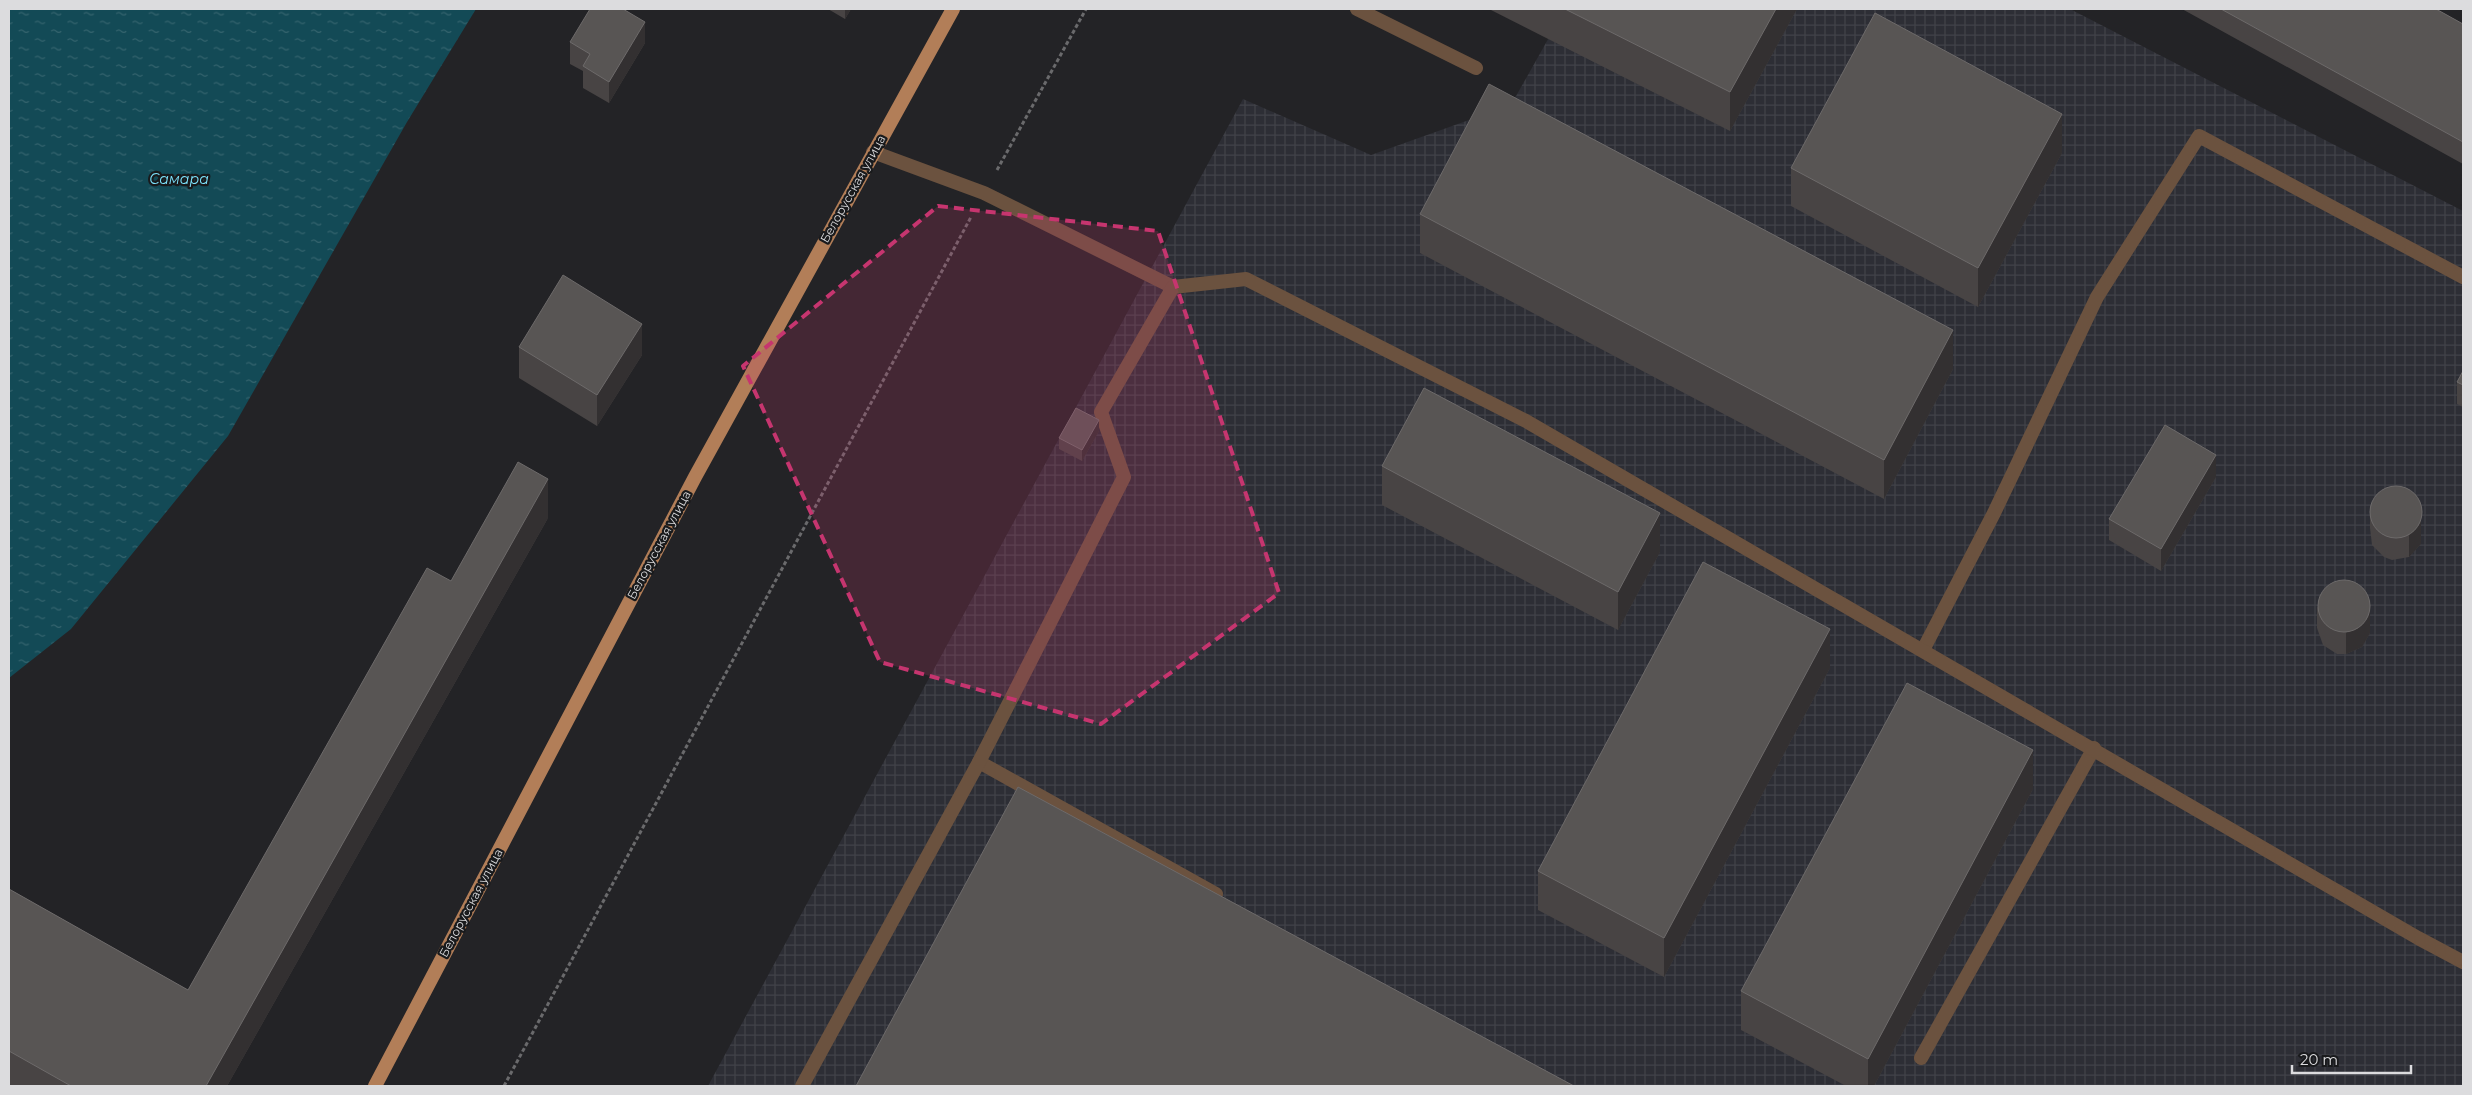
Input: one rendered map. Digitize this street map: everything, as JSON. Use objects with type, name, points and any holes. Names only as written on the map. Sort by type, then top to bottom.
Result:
[{"type":"main road","name":"Белорусская улица","points":[[375,1086],[695,477],[953,9]]},
{"type":"lane","points":[[1356,9],[1476,68]]},
{"type":"lane","points":[[1923,650],[1994,513],[2097,297],[2199,136],[2463,277]]},
{"type":"lane","points":[[873,152],[984,193],[1173,288],[1246,279],[1526,421],[2094,748],[2418,938],[2463,962]]},
{"type":"lane","points":[[802,1086],[979,762],[1124,477],[1101,412],[1173,288]]},
{"type":"lane","points":[[1921,1058],[2094,748]]},
{"type":"lane","points":[[979,762],[1228,900]]},
{"type":"path","points":[[504,1086],[984,193],[1086,9]]},
{"type":"highlighted area","points":[[938,206],[1158,231],[1279,593],[1101,724],[880,662],[743,366]]},
{"type":"shaded area","points":[[1565,9],[2070,9],[2463,211],[2463,1086],[708,1086],[1243,99],[1371,155],[1511,105]]},
{"type":"water","name":"Самара","points":[[9,9],[476,9],[407,122],[228,436],[71,629],[9,678]]},
{"type":"building","points":[[590,9],[623,9],[645,22],[609,82],[583,66],[590,54],[570,42]]},
{"type":"building","points":[[1565,9],[1776,9],[1730,92]]},
{"type":"building","points":[[2221,9],[2436,9],[2463,24],[2463,142]]},
{"type":"building","points":[[1875,13],[2062,114],[1978,268],[1791,168]]},
{"type":"building","points":[[1489,84],[1953,330],[1884,460],[1420,214]]},
{"type":"building","points":[[563,275],[642,324],[597,395],[519,347]]},
{"type":"building","points":[[2463,371],[2463,385],[2457,382]]},
{"type":"building","points":[[1424,388],[1660,513],[1618,592],[1382,466]]},
{"type":"building","points":[[1076,408],[1099,420],[1082,450],[1059,438]]},
{"type":"building","points":[[2165,425],[2216,455],[2161,549],[2109,519]]},
{"type":"building","points":[[518,462],[548,479],[206,1086],[71,1086],[9,1051],[9,889],[188,990],[427,568],[451,581]]},
{"type":"building","points":[[2396,486],[2406,488],[2414,494],[2420,502],[2422,512],[2420,522],[2414,530],[2406,536],[2396,538],[2386,536],[2378,530],[2372,522],[2370,512],[2372,502],[2378,494],[2386,488]]},
{"type":"building","points":[[1703,562],[1830,629],[1664,938],[1538,871]]},
{"type":"building","points":[[2344,580],[2354,582],[2362,588],[2368,596],[2370,606],[2368,616],[2362,624],[2354,630],[2344,632],[2334,630],[2326,624],[2320,616],[2318,606],[2320,596],[2326,588],[2334,582]]},
{"type":"building","points":[[1907,683],[2033,750],[1868,1059],[1741,991]]},
{"type":"building","points":[[1018,787],[1574,1086],[856,1086]]}]
